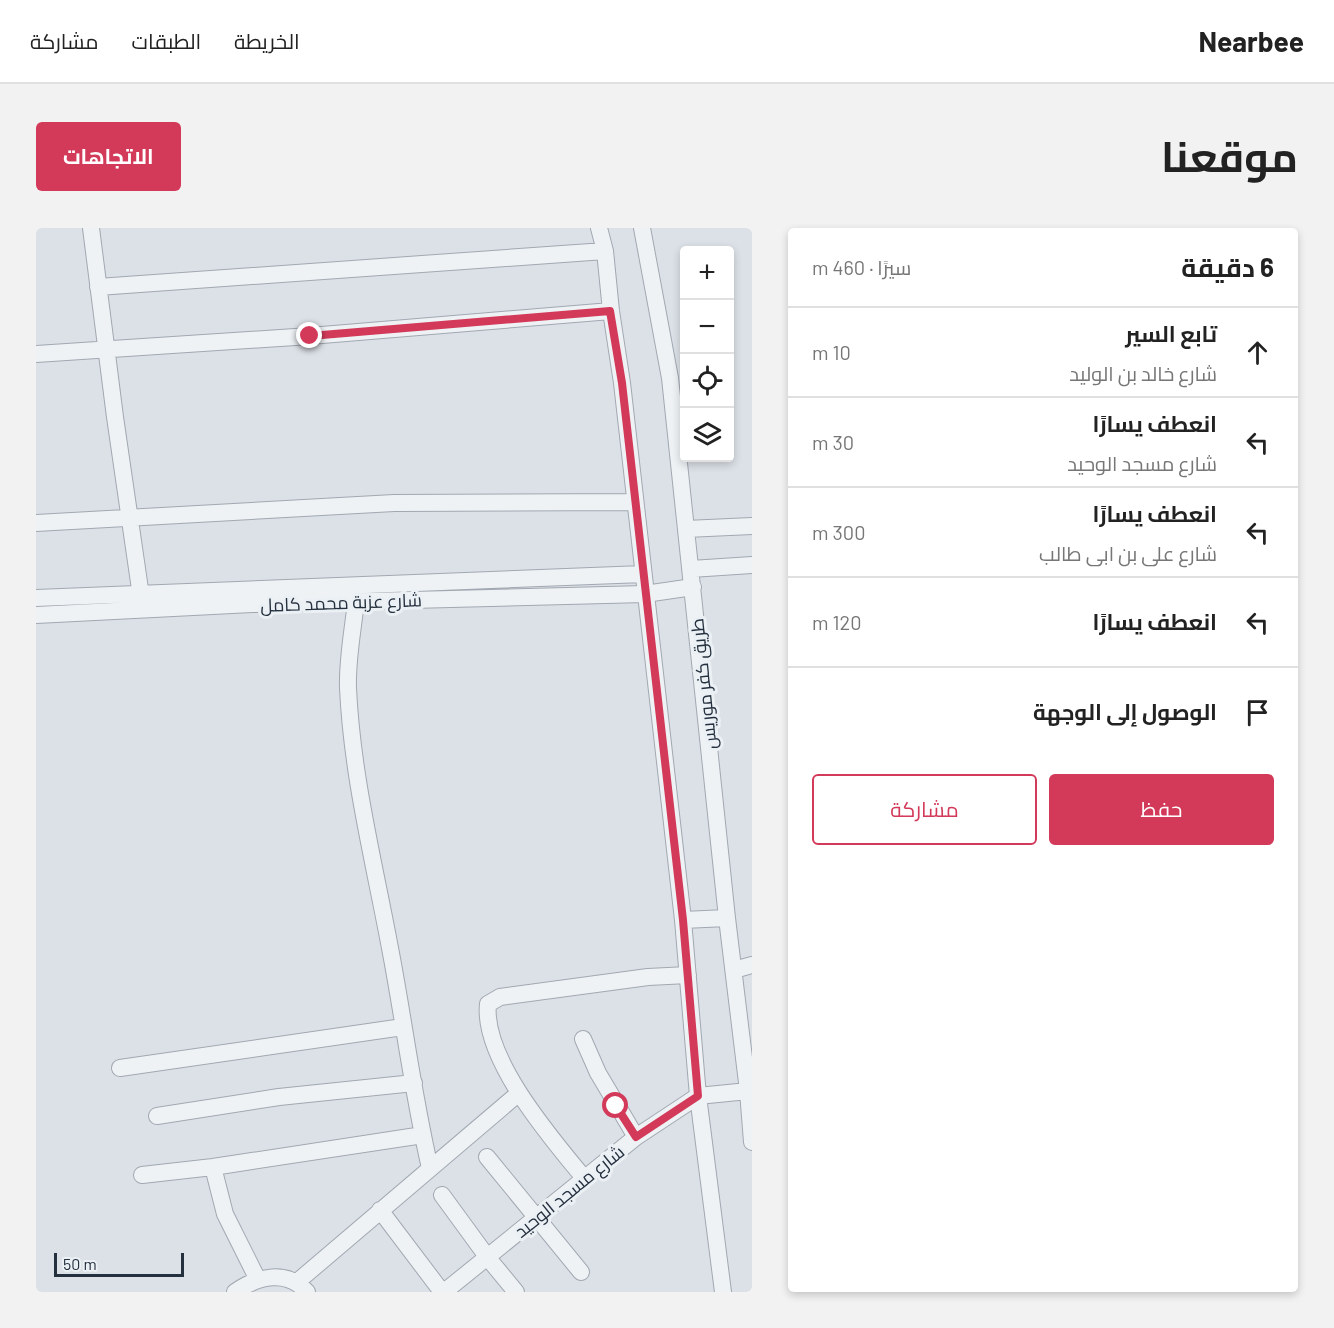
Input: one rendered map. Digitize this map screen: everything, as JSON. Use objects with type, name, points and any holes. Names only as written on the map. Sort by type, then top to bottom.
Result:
[{"type":"street","points":[[91,228],[142,602]]},
{"type":"street","points":[[598,228],[605,251],[610,311],[622,383],[723,1292]]},
{"type":"street","name":"طريق كفر موريس","points":[[642,228],[670,378],[691,569],[690,588],[752,1142]]},
{"type":"street","points":[[98,286],[605,251]]},
{"type":"street","points":[[36,354],[310,336],[610,311]]},
{"type":"street","points":[[36,523],[394,503],[634,502]]},
{"type":"street","points":[[686,529],[752,526]]},
{"type":"street","points":[[691,569],[752,565]]},
{"type":"street","name":"شارع عزبة محمد كامل","points":[[36,615],[142,602],[643,574]]},
{"type":"street","name":"شارع عزبة محمد كامل","points":[[36,598],[142,602],[356,602],[646,594],[690,588]]},
{"type":"street","points":[[356,602],[348,685],[350,720],[360,789],[430,1168]]},
{"type":"street","points":[[683,920],[727,918]]},
{"type":"street","points":[[734,970],[752,965]]},
{"type":"street","points":[[584,1178],[545,1131],[519,1093],[500,1058],[489,1029],[488,1004],[500,997],[648,977],[688,975]]},
{"type":"street","points":[[120,1068],[403,1028]]},
{"type":"street","points":[[583,1039],[603,1081],[636,1137]]},
{"type":"street","points":[[157,1116],[279,1097],[414,1083]]},
{"type":"street","points":[[701,1096],[745,1091]]},
{"type":"street","points":[[235,1292],[258,1280],[273,1277],[286,1277],[302,1287],[380,1210],[519,1093]]},
{"type":"street","name":"شارع مسجد الوحيد","points":[[443,1292],[636,1137],[701,1096]]},
{"type":"street","points":[[142,1175],[213,1167],[423,1136]]},
{"type":"street","points":[[487,1157],[581,1272]]},
{"type":"street","points":[[213,1167],[225,1214],[258,1280]]},
{"type":"street","points":[[442,1195],[516,1292]]},
{"type":"street","points":[[380,1210],[443,1292]]},
{"type":"route","points":[[310,336],[610,311],[622,383],[683,920],[698,1096],[636,1137],[616,1106]]}]
